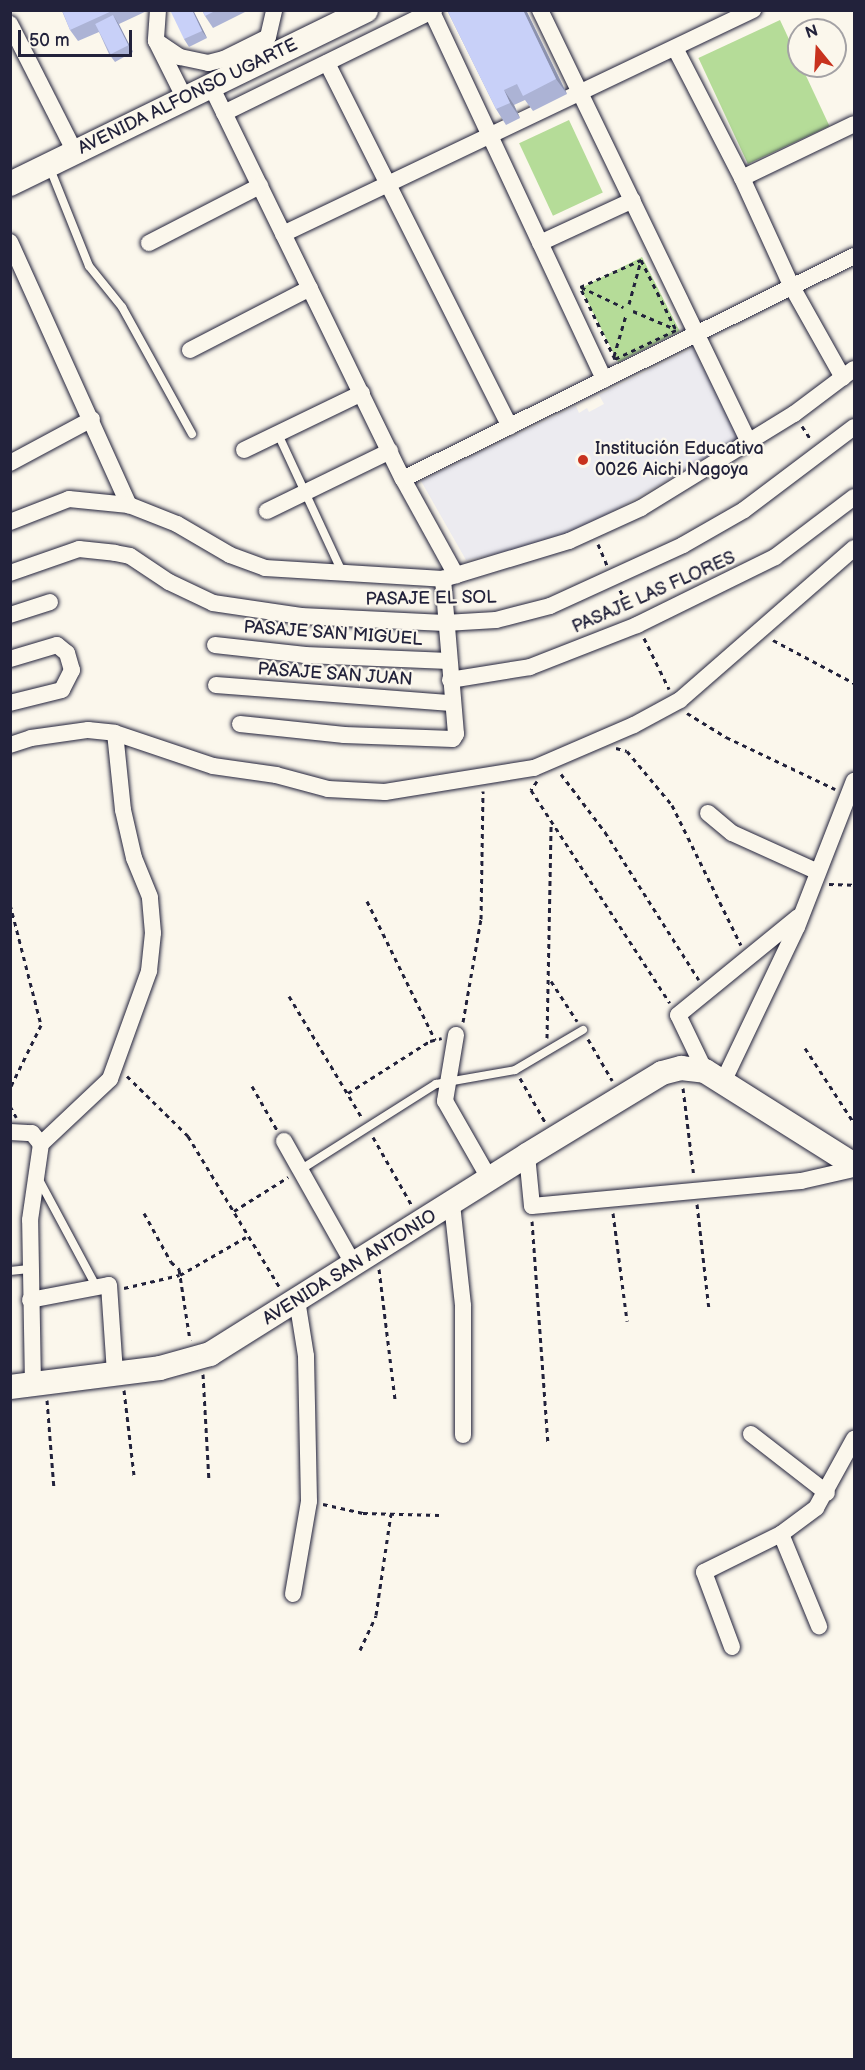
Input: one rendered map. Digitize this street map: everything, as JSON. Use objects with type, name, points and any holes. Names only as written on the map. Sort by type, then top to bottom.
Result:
[{"type":"street","points":[[158,10],[156,41],[185,99]]},
{"type":"street","points":[[156,41],[188,59],[208,63],[224,59],[268,37],[274,10]]},
{"type":"street","name":"AVENIDA ALFONSO UGARTE","points":[[10,184],[366,10]]},
{"type":"street","points":[[540,10],[696,327],[748,441]]},
{"type":"street","points":[[283,234],[753,10]]},
{"type":"street","points":[[433,11],[600,373]]},
{"type":"street","name":"AVENIDA ALFONSO UGARTE","points":[[224,113],[433,11]]},
{"type":"street","points":[[10,24],[75,152]]},
{"type":"street","points":[[10,522],[69,500],[129,505],[177,524],[230,555],[265,568],[343,575],[450,577],[592,531],[641,508],[794,414],[849,373],[792,287],[742,178],[675,48]]},
{"type":"street","points":[[327,63],[510,427]]},
{"type":"street","points":[[210,86],[450,577],[446,622],[456,734],[447,742],[240,724]]},
{"type":"street","points":[[742,178],[855,124]]},
{"type":"street","points":[[149,243],[260,186]]},
{"type":"street","points":[[540,243],[633,200]]},
{"type":"street","points":[[10,242],[129,505]]},
{"type":"street","points":[[403,479],[510,427],[600,373],[696,327],[792,287],[855,256]]},
{"type":"street","points":[[190,350],[310,288]]},
{"type":"street","points":[[244,450],[362,393]]},
{"type":"street","points":[[11,462],[92,419]]},
{"type":"street","name":"PASAJE EL SOL","points":[[10,573],[78,549],[130,556],[169,582],[213,603],[301,616],[446,622],[522,615],[614,579],[744,510],[855,428]]},
{"type":"street","points":[[267,511],[390,451]]},
{"type":"street","name":"PASAJE LAS FLORES","points":[[450,680],[530,667],[638,625],[775,557],[855,497]]},
{"type":"street","points":[[10,745],[31,738],[88,730],[115,733],[213,766],[276,775],[328,789],[385,792],[483,776],[539,778],[607,737],[672,705],[855,548]]},
{"type":"street","points":[[10,615],[50,602]]},
{"type":"street","points":[[10,660],[57,645],[67,653],[71,665],[69,681],[62,690],[10,703]]},
{"type":"street","name":"PASAJE SAN MIGUEL","points":[[215,645],[305,655],[449,661]]},
{"type":"street","name":"PASAJE SAN JUAN","points":[[216,685],[452,703]]},
{"type":"street","points":[[30,1385],[30,1220],[41,1144],[93,1098],[110,1079],[149,971],[153,933],[150,897],[134,858],[123,810],[115,733]]},
{"type":"street","points":[[714,1076],[801,915],[852,787]]},
{"type":"street","points":[[708,813],[732,833],[816,877]]},
{"type":"street","points":[[801,915],[678,1015],[714,1076],[855,1167]]},
{"type":"street","points":[[456,1035],[445,1101],[490,1180]]},
{"type":"street","name":"AVENIDA SAN ANTONIO","points":[[30,1385],[119,1374],[196,1358],[227,1345],[527,1155],[662,1073],[681,1068],[714,1076]]},
{"type":"street","points":[[10,1132],[23,1130],[32,1133],[41,1144]]},
{"type":"street","points":[[284,1141],[354,1265]]},
{"type":"street","points":[[527,1155],[532,1206],[801,1181],[855,1167]]},
{"type":"street","points":[[452,1204],[463,1306],[463,1434]]},
{"type":"street","points":[[30,1300],[106,1288],[119,1374]]},
{"type":"street","points":[[293,1594],[309,1501],[306,1356],[294,1303]]},
{"type":"street","points":[[751,1434],[827,1493]]},
{"type":"street","points":[[732,1647],[704,1572],[781,1534],[816,1508],[827,1493],[855,1439]]},
{"type":"street","points":[[781,1534],[819,1626]]},
{"type":"lane","points":[[49,165],[89,266],[122,307],[192,434]]},
{"type":"lane","points":[[278,434],[343,575]]},
{"type":"lane","points":[[300,1170],[436,1084],[448,1084],[515,1070],[583,1030]]},
{"type":"lane","points":[[37,1175],[106,1288]]},
{"type":"lane","points":[[10,1272],[29,1269]]},
{"type":"path","points":[[565,294],[658,251]]},
{"type":"path","points":[[629,304],[641,260]]},
{"type":"path","points":[[641,260],[676,330]]},
{"type":"path","points":[[580,287],[623,307]]},
{"type":"path","points":[[580,287],[614,357]]},
{"type":"path","points":[[633,311],[676,330]]},
{"type":"path","points":[[600,373],[614,357],[626,315]]},
{"type":"path","points":[[614,357],[676,330],[696,327]]},
{"type":"path","points":[[794,414],[813,444],[820,445],[813,460]]},
{"type":"path","points":[[758,632],[855,683]]},
{"type":"path","points":[[672,705],[726,737],[828,788],[852,787]]},
{"type":"path","points":[[607,737],[620,752],[627,751],[672,805],[747,959]]},
{"type":"path","points":[[553,777],[561,774],[605,832],[706,992]]},
{"type":"path","points":[[348,1093],[435,1040],[456,1035],[461,1030],[473,975],[481,919],[483,776]]},
{"type":"path","points":[[539,778],[531,790],[678,1015]]},
{"type":"path","points":[[546,1052],[551,821]]},
{"type":"path","points":[[816,877],[855,885]]},
{"type":"path","points":[[367,901],[435,1040]]},
{"type":"path","points":[[10,904],[41,1024],[10,1088]]},
{"type":"path","points":[[290,996],[422,1223]]},
{"type":"path","points":[[805,1048],[855,1124]]},
{"type":"path","points":[[116,1066],[180,1124],[234,1210],[247,1236],[294,1303]]},
{"type":"path","points":[[515,1070],[555,1139]]},
{"type":"path","points":[[252,1086],[284,1141]]},
{"type":"path","points":[[234,1210],[300,1170]]},
{"type":"path","points":[[611,1199],[627,1321]]},
{"type":"path","points":[[532,1206],[538,1351],[548,1444]]},
{"type":"path","points":[[144,1214],[180,1275],[196,1358],[209,1480]]},
{"type":"path","points":[[106,1288],[180,1275],[247,1236]]},
{"type":"path","points":[[377,1251],[395,1399]]},
{"type":"path","points":[[119,1374],[134,1474]]},
{"type":"path","points":[[30,1385],[54,1488]]},
{"type":"path","points":[[309,1501],[391,1514],[439,1515]]},
{"type":"path","points":[[360,1650],[376,1615],[391,1514]]},
{"type":"shaded area","name":"Institución Educativa 0026 Aichi Nagoya","points":[[693,348],[739,439],[587,526],[528,547],[466,560],[421,481],[576,406],[579,413],[587,408],[589,412],[604,404],[599,395]]},
{"type":"green space","points":[[780,20],[787,35],[787,78],[807,78],[829,126],[748,164],[698,58]]},
{"type":"green space","points":[[569,120],[603,193],[553,216],[519,143]]},
{"type":"green space","points":[[642,257],[680,331],[618,362],[581,288]]},
{"type":"building","points":[[62,10],[114,10],[70,30]]},
{"type":"building","points":[[170,10],[192,10],[202,31],[184,39]]},
{"type":"building","points":[[202,10],[217,10],[205,16]]},
{"type":"building","points":[[447,10],[523,10],[556,79],[523,96],[517,84],[504,90],[510,103],[496,109]]},
{"type":"building","points":[[113,15],[128,45],[111,54],[95,24]]},
{"type":"place","name":"Institución Educativa 0026 Aichi Nagoya","points":[[583,460]]}]
